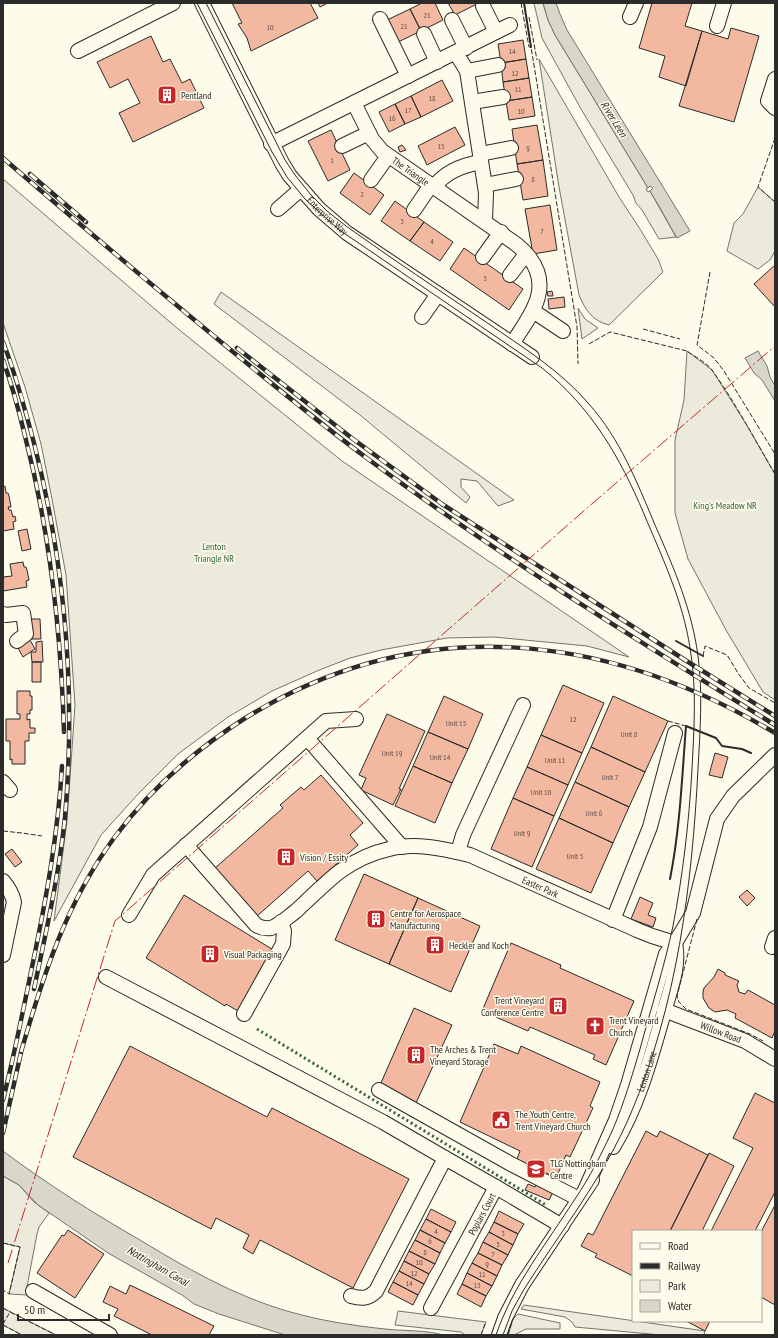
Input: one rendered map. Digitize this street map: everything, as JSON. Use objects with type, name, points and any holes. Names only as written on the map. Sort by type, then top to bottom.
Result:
[{"type":"street","points":[[78,51],[173,3]]},
{"type":"street","name":"Enterprise Way","points":[[202,3],[271,144],[282,163],[319,210],[347,233],[532,357]]},
{"type":"street","points":[[630,17],[636,3]]},
{"type":"street","points":[[717,26],[724,3]]},
{"type":"street","points":[[483,6],[496,32]]},
{"type":"street","points":[[380,19],[408,76]]},
{"type":"street","points":[[452,20],[467,71],[486,193],[485,222]]},
{"type":"street","points":[[271,144],[510,25]]},
{"type":"street","points":[[424,34],[437,62]]},
{"type":"street","points":[[467,71],[498,65]]},
{"type":"street","points":[[772,105],[775,79]]},
{"type":"street","points":[[472,102],[503,97]]},
{"type":"street","name":"The Triangle","points":[[354,104],[369,133],[379,148],[388,156],[485,222],[506,232],[530,258],[537,270],[540,286],[538,300],[533,311],[512,344]]},
{"type":"street","points":[[342,146],[369,133]]},
{"type":"street","points":[[414,210],[433,186],[448,174],[480,158],[511,148]]},
{"type":"street","points":[[371,180],[388,156]]},
{"type":"street","points":[[485,185],[516,180]]},
{"type":"street","points":[[278,209],[301,189]]},
{"type":"street","points":[[483,257],[506,232]]},
{"type":"street","points":[[510,275],[526,254]]},
{"type":"street","points":[[422,317],[438,294]]},
{"type":"street","points":[[533,311],[563,331]]},
{"type":"street","points":[[3,614],[23,613],[26,634],[17,641]]},
{"type":"street","points":[[458,852],[463,835],[523,705]]},
{"type":"street","points":[[129,915],[153,875],[326,721],[356,719]]},
{"type":"street","points":[[613,920],[650,828],[675,733]]},
{"type":"street","points":[[307,738],[402,846]]},
{"type":"street","name":"Lenton Lane","points":[[583,1193],[618,1113],[628,1085],[666,954],[675,943],[693,913],[717,819],[733,796],[775,755]]},
{"type":"street","name":"Easter Park","points":[[186,845],[256,925],[262,928],[270,928],[281,922],[338,873],[350,865],[375,853],[402,846],[431,848],[470,855],[613,920],[652,936],[675,943]]},
{"type":"street","points":[[3,881],[10,888],[13,894],[14,902],[3,955]]},
{"type":"street","points":[[244,1014],[283,944],[284,931],[281,922]]},
{"type":"street","name":"Lenton Lane","points":[[500,1333],[510,1306],[522,1285],[617,1141],[630,1114],[643,1082],[674,972],[677,952],[675,943]]},
{"type":"street","points":[[106,977],[383,1122],[496,1187]]},
{"type":"street","points":[[647,1022],[664,1010]]},
{"type":"street","name":"Willow Road","points":[[664,1010],[745,1041],[775,1059]]},
{"type":"street","points":[[379,1090],[511,1164],[583,1193]]},
{"type":"street","points":[[351,1296],[366,1298],[371,1296],[376,1291],[445,1158]]},
{"type":"street","name":"Poplars Court","points":[[432,1308],[496,1187],[562,1226]]},
{"type":"street","points":[[33,1291],[110,1335]]},
{"type":"green space","points":[[534,3],[543,3],[548,20],[555,35],[648,188],[646,189],[648,192],[650,191],[676,237],[659,239],[642,210],[636,203],[633,195],[581,109],[542,38]]},
{"type":"green space","points":[[539,59],[619,197],[658,259],[663,272],[609,325],[598,321],[590,314],[579,295],[559,187]]},
{"type":"green space","name":"Lenton Triangle NR","points":[[3,179],[177,328],[342,461],[629,657],[587,646],[494,637],[447,638],[381,650],[350,658],[272,691],[228,717],[178,754],[139,793],[101,835],[54,921],[67,821],[75,705],[66,575],[52,499],[41,444],[25,387],[3,323]]},
{"type":"green space","points":[[758,187],[775,202],[775,251],[770,260],[758,269],[727,251],[734,223],[743,214]]},
{"type":"green space","points":[[221,292],[514,500],[498,506],[477,481],[461,479],[461,487],[470,497],[466,503],[360,415],[214,304]]},
{"type":"green space","points":[[578,308],[585,319],[598,328],[582,339]]},
{"type":"green space","name":"King's Meadow NR","points":[[687,351],[712,370],[775,474],[775,700],[763,692],[726,630],[688,559],[675,513],[675,440],[684,400]]},
{"type":"green space","points":[[3,1176],[19,1185],[34,1202],[49,1213],[39,1227],[37,1234],[26,1292],[27,1295],[9,1294],[20,1247],[3,1243]]},
{"type":"green space","points":[[524,1305],[632,1321],[632,1322],[642,1322],[705,1331],[704,1335],[661,1335],[575,1327],[572,1322],[565,1317],[521,1309]]},
{"type":"green space","points":[[3,1308],[56,1335],[22,1335],[3,1325]]},
{"type":"green space","points":[[398,1311],[486,1322],[481,1335],[465,1335],[461,1332],[395,1325]]},
{"type":"green space","points":[[518,1314],[560,1323],[560,1329],[526,1329],[514,1335],[508,1335],[513,1319]]},
{"type":"water","name":"River Leen","points":[[543,3],[556,3],[567,30],[690,231],[677,238],[650,191],[653,188],[650,186],[648,188],[555,35],[548,20]]},
{"type":"water","points":[[758,351],[767,366],[770,377],[775,386],[775,401],[762,380],[754,373],[745,358]]},
{"type":"water","name":"Nottingham Canal","points":[[3,1151],[70,1198],[179,1263],[218,1284],[259,1302],[302,1315],[343,1324],[392,1330],[422,1331],[443,1335],[285,1335],[219,1314],[194,1304],[182,1295],[108,1253],[38,1205],[19,1185],[3,1176]]},
{"type":"building","points":[[232,3],[310,3],[318,18],[251,51],[247,38],[238,24],[242,23]]},
{"type":"building","points":[[318,3],[326,3],[326,4],[320,7]]},
{"type":"building","points":[[422,3],[435,3],[443,20],[421,31],[410,9]]},
{"type":"building","points":[[448,3],[479,3],[455,15]]},
{"type":"building","points":[[652,3],[692,3],[685,26],[702,31],[686,86],[659,77],[665,56],[639,48]]},
{"type":"building","points":[[410,9],[421,31],[398,42],[387,20]]},
{"type":"building","points":[[731,28],[759,36],[734,122],[679,106],[702,31],[728,39]]},
{"type":"building","name":"Pentland","points":[[151,36],[163,62],[170,59],[182,83],[190,79],[204,108],[133,142],[119,113],[140,103],[128,79],[110,88],[97,62]]},
{"type":"building","points":[[523,40],[526,59],[501,63],[498,44]]},
{"type":"building","points":[[526,59],[529,78],[503,82],[501,63]]},
{"type":"building","points":[[529,78],[532,97],[506,101],[503,82]]},
{"type":"building","points":[[442,80],[453,101],[421,117],[411,96]]},
{"type":"building","points":[[411,96],[421,117],[405,124],[395,104]]},
{"type":"building","points":[[532,97],[535,116],[509,120],[506,101]]},
{"type":"building","points":[[395,104],[405,124],[389,132],[379,112]]},
{"type":"building","points":[[537,125],[543,160],[517,164],[512,129]]},
{"type":"building","points":[[455,127],[465,145],[427,165],[418,146]]},
{"type":"building","points":[[331,130],[350,170],[328,181],[308,141]]},
{"type":"building","points":[[402,145],[406,150],[400,152],[398,147]]},
{"type":"building","points":[[543,160],[548,196],[523,200],[517,164]]},
{"type":"building","points":[[354,173],[384,195],[370,215],[340,193]]},
{"type":"building","points":[[395,201],[424,222],[410,241],[381,221]]},
{"type":"building","points":[[550,205],[557,250],[533,254],[525,209]]},
{"type":"building","points":[[424,222],[453,242],[440,261],[410,241]]},
{"type":"building","points":[[464,248],[523,289],[509,310],[450,269]]},
{"type":"building","points":[[775,265],[775,307],[754,284]]},
{"type":"building","points":[[552,291],[553,296],[548,296],[547,292]]},
{"type":"building","points":[[564,297],[565,307],[549,309],[548,299]]},
{"type":"building","points":[[5,486],[11,507],[8,507],[9,510],[11,510],[13,517],[15,516],[16,521],[13,522],[14,529],[3,531],[3,487]]},
{"type":"building","points":[[27,529],[31,549],[22,551],[18,531]]},
{"type":"building","points":[[23,562],[24,567],[26,567],[27,570],[29,580],[26,581],[27,587],[3,591],[3,577],[12,576],[10,564]]},
{"type":"building","points":[[30,619],[40,619],[41,639],[31,639]]},
{"type":"building","points":[[30,640],[35,649],[23,657],[18,648]]},
{"type":"building","points":[[42,641],[43,662],[32,662],[31,652],[36,652],[36,642]]},
{"type":"building","points":[[32,662],[41,662],[41,682],[32,682]]},
{"type":"building","points":[[563,685],[604,703],[582,753],[541,735]]},
{"type":"building","points":[[17,691],[30,691],[30,696],[32,696],[32,710],[30,710],[30,714],[27,714],[27,720],[30,719],[30,728],[35,728],[35,733],[29,733],[29,741],[25,741],[25,764],[12,764],[12,759],[10,760],[10,741],[6,741],[6,719],[20,719],[20,714],[17,714]]},
{"type":"building","points":[[444,696],[483,714],[468,749],[428,732]]},
{"type":"building","points":[[613,696],[668,721],[645,772],[591,747]]},
{"type":"building","points":[[387,714],[425,731],[393,805],[361,790],[366,778],[359,775]]},
{"type":"building","points":[[428,732],[468,749],[452,783],[413,766]]},
{"type":"building","points":[[541,735],[582,753],[568,785],[527,767]]},
{"type":"building","points":[[591,747],[645,772],[629,807],[575,782]]},
{"type":"building","points":[[715,753],[728,757],[722,778],[709,775]]},
{"type":"building","points":[[413,766],[452,783],[435,823],[395,806]]},
{"type":"building","points":[[527,767],[568,785],[554,816],[513,798]]},
{"type":"building","name":"Vision / Essity","points":[[321,775],[363,823],[350,835],[358,845],[317,881],[308,871],[256,917],[214,869],[283,808],[280,805],[301,787],[304,790]]},
{"type":"building","points":[[575,782],[629,807],[613,843],[559,818]]},
{"type":"building","points":[[513,798],[554,816],[532,867],[491,849]]},
{"type":"building","points":[[559,818],[613,843],[591,893],[536,869]]},
{"type":"building","points":[[12,849],[22,862],[15,867],[5,854]]},
{"type":"building","name":"Centre for Aerospace Manufacturing","points":[[364,874],[418,898],[389,964],[335,940]]},
{"type":"building","points":[[747,890],[755,898],[747,906],[739,897]]},
{"type":"building","name":"Visual Packaging","points":[[184,895],[275,951],[238,1011],[226,1004],[225,1006],[146,958]]},
{"type":"building","points":[[640,897],[653,903],[648,915],[656,918],[653,927],[631,919]]},
{"type":"building","name":"Heckler and Koch","points":[[418,898],[480,926],[451,992],[389,964]]},
{"type":"building","name":"Trent Vineyard Conference Centre","points":[[511,943],[561,965],[560,968],[634,1001],[606,1065],[593,1059],[595,1055],[530,1027],[528,1031],[482,1011]]},
{"type":"building","points":[[718,969],[725,973],[725,975],[739,981],[737,985],[739,992],[745,994],[748,990],[775,1005],[775,1031],[772,1038],[735,1018],[736,1014],[727,1010],[715,1012],[709,1008],[703,998],[703,992],[704,988],[714,977]]},
{"type":"building","name":"The Arches & Trent Vineyard Storage","points":[[414,1008],[452,1025],[416,1103],[380,1085]]},
{"type":"building","points":[[494,1044],[518,1054],[521,1046],[600,1082],[590,1106],[593,1108],[570,1157],[566,1155],[556,1178],[517,1159],[520,1151],[460,1122]]},
{"type":"building","points":[[130,1046],[267,1117],[272,1108],[409,1179],[353,1288],[260,1240],[253,1254],[243,1248],[249,1235],[216,1218],[211,1229],[73,1157]]},
{"type":"building","points":[[755,1093],[775,1103],[775,1192],[756,1230],[712,1230],[753,1148],[733,1138]]},
{"type":"building","points":[[646,1131],[657,1137],[660,1131],[708,1155],[670,1230],[632,1230],[632,1276],[595,1257],[597,1254],[581,1246],[588,1233],[593,1235]]},
{"type":"building","points":[[709,1153],[734,1166],[702,1230],[670,1230]]},
{"type":"building","points":[[528,1184],[535,1187],[536,1185],[553,1192],[549,1200],[525,1190]]},
{"type":"building","points":[[775,1205],[775,1305],[762,1298],[762,1230]]},
{"type":"building","points":[[431,1209],[456,1222],[451,1232],[426,1219]]},
{"type":"building","points":[[499,1211],[524,1224],[518,1234],[494,1222]]},
{"type":"building","points":[[426,1219],[451,1232],[445,1243],[420,1230]]},
{"type":"building","points":[[494,1222],[518,1234],[513,1245],[489,1232]]},
{"type":"building","points":[[68,1230],[104,1254],[75,1298],[37,1273],[62,1235],[64,1236]]},
{"type":"building","points":[[420,1230],[445,1243],[440,1253],[415,1240]]},
{"type":"building","points":[[489,1232],[513,1245],[508,1255],[483,1242]]},
{"type":"building","points":[[415,1240],[440,1253],[435,1264],[409,1251]]},
{"type":"building","points":[[483,1242],[508,1255],[502,1265],[478,1253]]},
{"type":"building","points":[[409,1251],[435,1264],[429,1274],[404,1261]]},
{"type":"building","points":[[478,1253],[502,1265],[497,1276],[472,1263]]},
{"type":"building","points":[[404,1261],[429,1274],[424,1284],[399,1271]]},
{"type":"building","points":[[472,1263],[497,1276],[492,1286],[467,1273]]},
{"type":"building","points":[[399,1271],[424,1284],[418,1295],[393,1282]]},
{"type":"building","points":[[467,1273],[492,1286],[486,1296],[462,1284]]},
{"type":"building","points":[[393,1282],[418,1295],[413,1305],[388,1292]]},
{"type":"building","points":[[462,1284],[486,1296],[481,1307],[457,1294]]},
{"type":"building","points":[[130,1285],[214,1326],[209,1335],[152,1335],[114,1316],[118,1309],[103,1302],[110,1286],[126,1294]]},
{"type":"building","points":[[688,1322],[710,1322],[705,1331]]},
{"type":"tram line","points":[[197,3],[272,152],[287,177],[305,199],[338,229],[542,368],[575,399],[589,416],[614,453],[635,493],[671,580],[687,631],[694,678],[694,724],[691,789],[680,887],[662,973],[631,1079],[613,1129],[586,1182],[521,1282],[503,1317],[496,1335]]},
{"type":"tram line","points":[[206,3],[285,160],[311,195],[327,211],[346,226],[540,360],[566,380],[600,417],[619,446],[627,462],[669,557],[687,606],[695,639],[700,670],[701,712],[695,813],[680,944],[671,988],[660,1030],[647,1072],[620,1137],[595,1182],[523,1291],[512,1311],[503,1335]]},
{"type":"railway","points":[[3,158],[106,246],[308,413],[417,495],[568,596],[775,725]]},
{"type":"railway","points":[[30,174],[86,222]]},
{"type":"railway","points":[[3,342],[24,405],[45,489],[60,582],[68,675],[69,723],[65,817],[56,882],[34,989]]},
{"type":"railway","points":[[237,348],[353,439],[442,504],[775,716]]},
{"type":"railway","points":[[3,360],[15,398],[34,472],[48,546],[57,620],[64,732]]},
{"type":"railway","points":[[21,1052],[47,968],[69,914],[97,863],[128,820],[175,771],[228,729],[247,717],[312,683],[379,661],[446,649],[512,647],[579,656],[646,673],[711,699],[775,733]]},
{"type":"railway","points":[[3,1100],[22,1017],[47,892],[58,817],[62,766]]},
{"type":"railway","points":[[3,1133],[22,1048]]},
{"type":"hedge","points":[[257,1029],[546,1205]]},
{"type":"fence","points":[[521,3],[529,47],[531,47],[577,327],[578,364]]},
{"type":"fence","points":[[529,17],[537,60]]},
{"type":"fence","points":[[775,138],[758,187],[775,202]]},
{"type":"fence","points":[[710,272],[697,345],[714,358],[724,371],[775,454]]},
{"type":"fence","points":[[643,329],[680,339]]},
{"type":"fence","points":[[589,344],[610,332],[687,351],[704,362],[710,367],[729,395],[775,474]]},
{"type":"fence","points":[[703,656],[705,646],[727,655],[749,688],[775,703]]},
{"type":"fence","points":[[668,721],[686,726]]},
{"type":"fence","points":[[3,831],[42,836]]},
{"type":"fence","points":[[697,919],[677,996],[679,1002],[686,1009],[750,1034],[763,1041]]},
{"type":"fence","points":[[3,1243],[20,1247],[9,1294],[3,1290]]},
{"type":"fence","points":[[3,1308],[10,1312]]},
{"type":"fence","points":[[3,1324],[10,1312],[56,1335]]},
{"type":"fence","points":[[508,1335],[513,1319]]},
{"type":"fence","points":[[481,1335],[485,1324]]},
{"type":"fence","points":[[3,1325],[22,1335]]},
{"type":"wall","points":[[524,3],[531,47]]},
{"type":"wall","points":[[676,641],[703,656]]},
{"type":"wall","points":[[670,879],[682,784],[686,726],[716,738],[722,746],[742,749],[751,753]]},
{"type":"power","points":[[8,1263],[115,921],[586,509],[775,346]]},
{"type":"place","name":"Pentland","points":[[167,95]]},
{"type":"place","name":"Vision / Essity","points":[[286,857]]},
{"type":"place","name":"Centre for Aerospace Manufacturing","points":[[376,919]]},
{"type":"place","name":"Heckler and Koch","points":[[435,945]]},
{"type":"place","name":"Visual Packaging","points":[[210,954]]},
{"type":"place","name":"Trent Vineyard Conference Centre","points":[[558,1006]]},
{"type":"place","name":"Trent Vineyard Church","points":[[595,1026]]},
{"type":"place","name":"The Arches & Trent Vineyard Storage","points":[[416,1055]]},
{"type":"place","name":"The Youth Centre, Trent Vineyard Church","points":[[501,1120]]},
{"type":"place","name":"TLG Nottingham Centre","points":[[536,1169]]}]
